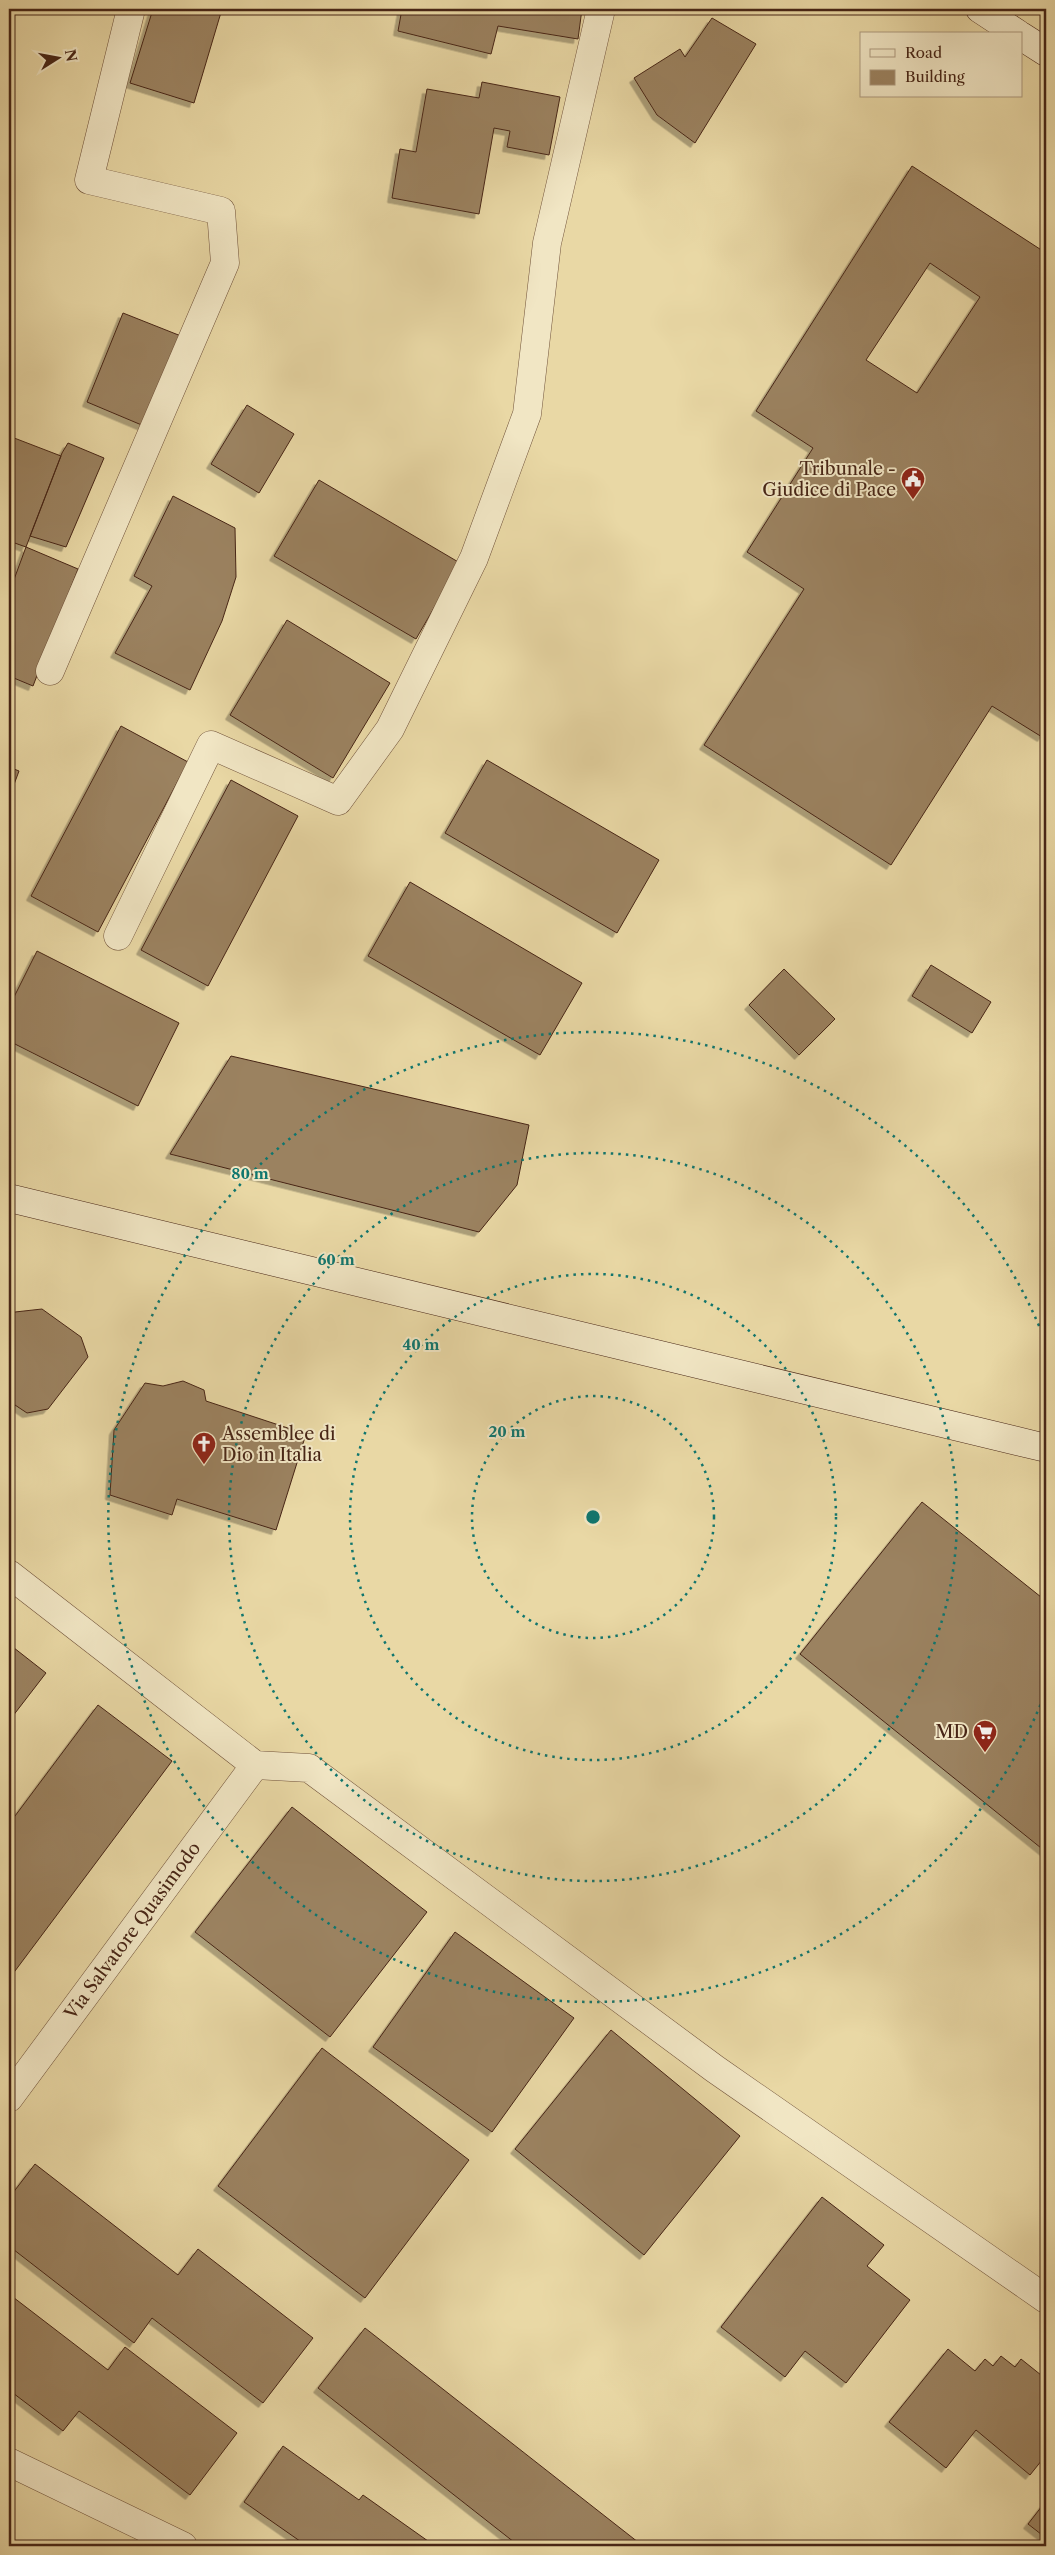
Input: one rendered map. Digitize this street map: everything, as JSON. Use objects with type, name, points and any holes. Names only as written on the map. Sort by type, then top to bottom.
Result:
[{"type":"street","points":[[50,671],[225,263],[222,211],[89,180],[131,9]]},
{"type":"street","points":[[118,936],[211,745],[338,801],[390,729],[474,558],[527,414],[547,243],[601,9]]},
{"type":"street","points":[[980,9],[1015,32]]},
{"type":"street","points":[[1022,36],[1046,52]]},
{"type":"street","points":[[9,1198],[1046,1448]]},
{"type":"street","points":[[9,1574],[255,1764],[309,1768],[715,2069],[1046,2299]]},
{"type":"street","name":"Via Salvatore Quasimodo","points":[[9,2098],[255,1764]]},
{"type":"street","points":[[9,2462],[183,2546]]},
{"type":"building","points":[[153,9],[222,9],[194,103],[130,83]]},
{"type":"building","points":[[402,9],[582,9],[578,39],[498,26],[491,54],[398,31]]},
{"type":"building","points":[[712,18],[756,44],[695,143],[657,115],[634,78],[680,49],[685,57]]},
{"type":"building","points":[[482,82],[560,97],[549,155],[507,147],[510,131],[494,128],[479,214],[392,198],[400,149],[416,152],[427,89],[479,98]]},
{"type":"building","name":"Tribunale - Giudice di Pace","points":[[912,166],[1046,253],[1046,731],[1042,737],[992,706],[891,865],[704,745],[804,589],[747,552],[813,448],[756,411]],"holes":[[[930,263],[980,297],[917,393],[866,360]]]},
{"type":"building","points":[[123,313],[181,336],[144,426],[87,402]]},
{"type":"building","points":[[247,405],[294,434],[259,493],[211,464]]},
{"type":"building","points":[[9,436],[61,456],[26,547],[9,541]]},
{"type":"building","points":[[68,443],[104,458],[66,547],[30,536],[62,453]]},
{"type":"building","points":[[319,480],[460,563],[416,639],[274,556]]},
{"type":"building","points":[[173,496],[235,528],[236,577],[222,621],[190,690],[115,653],[152,586],[134,576]]},
{"type":"building","points":[[26,547],[78,569],[33,686],[9,676],[9,593]]},
{"type":"building","points":[[287,620],[390,683],[333,778],[230,715]]},
{"type":"building","points":[[121,726],[188,762],[98,932],[31,896]]},
{"type":"building","points":[[487,760],[659,860],[617,933],[445,833]]},
{"type":"building","points":[[9,767],[19,771],[9,798]]},
{"type":"building","points":[[231,780],[298,816],[208,986],[141,950]]},
{"type":"building","points":[[410,882],[582,983],[540,1055],[368,956]]},
{"type":"building","points":[[37,951],[179,1023],[138,1106],[9,1041],[9,1007]]},
{"type":"building","points":[[931,965],[991,1002],[972,1033],[912,996]]},
{"type":"building","points":[[784,969],[835,1019],[799,1055],[749,1005]]},
{"type":"building","points":[[231,1056],[529,1125],[517,1185],[479,1232],[170,1154]]},
{"type":"building","points":[[42,1309],[81,1337],[88,1357],[48,1409],[27,1413],[9,1401],[9,1322],[15,1312]]},
{"type":"building","name":"Assemblee di Dio in Italia","points":[[183,1381],[204,1390],[206,1401],[306,1434],[276,1530],[177,1499],[172,1515],[110,1495],[114,1430],[145,1383],[163,1386]]},
{"type":"building","name":"MD","points":[[922,1502],[1046,1601],[1046,1852],[800,1654]]},
{"type":"building","points":[[9,1644],[46,1673],[9,1721]]},
{"type":"building","points":[[98,1705],[172,1761],[9,1979],[9,1824]]},
{"type":"building","points":[[292,1807],[427,1912],[330,2037],[195,1932]]},
{"type":"building","points":[[455,1932],[574,2018],[492,2132],[373,2047]]},
{"type":"building","points":[[611,2030],[740,2136],[644,2255],[515,2149]]},
{"type":"building","points":[[322,2048],[469,2160],[365,2298],[218,2186]]},
{"type":"building","points":[[35,2164],[178,2275],[198,2249],[313,2338],[263,2403],[152,2318],[134,2343],[9,2246],[9,2198]]},
{"type":"building","points":[[822,2197],[884,2245],[867,2266],[910,2300],[846,2383],[805,2351],[785,2377],[721,2327]]},
{"type":"building","points":[[9,2294],[108,2370],[125,2347],[237,2433],[190,2495],[79,2411],[63,2431],[9,2390]]},
{"type":"building","points":[[365,2328],[643,2546],[519,2546],[318,2388]]},
{"type":"building","points":[[948,2349],[975,2371],[985,2359],[993,2366],[1001,2356],[1015,2367],[1021,2359],[1046,2379],[1046,2455],[1030,2475],[976,2430],[946,2468],[889,2422]]},
{"type":"building","points":[[283,2446],[359,2500],[363,2495],[435,2546],[307,2546],[244,2502]]},
{"type":"building","points":[[1046,2501],[1046,2538],[1028,2524]]},
{"type":"place","name":"Tribunale - Giudice di Pace","points":[[913,500]]},
{"type":"place","name":"Assemblee di Dio in Italia","points":[[204,1465]]},
{"type":"place","name":"MD","points":[[985,1753]]}]
